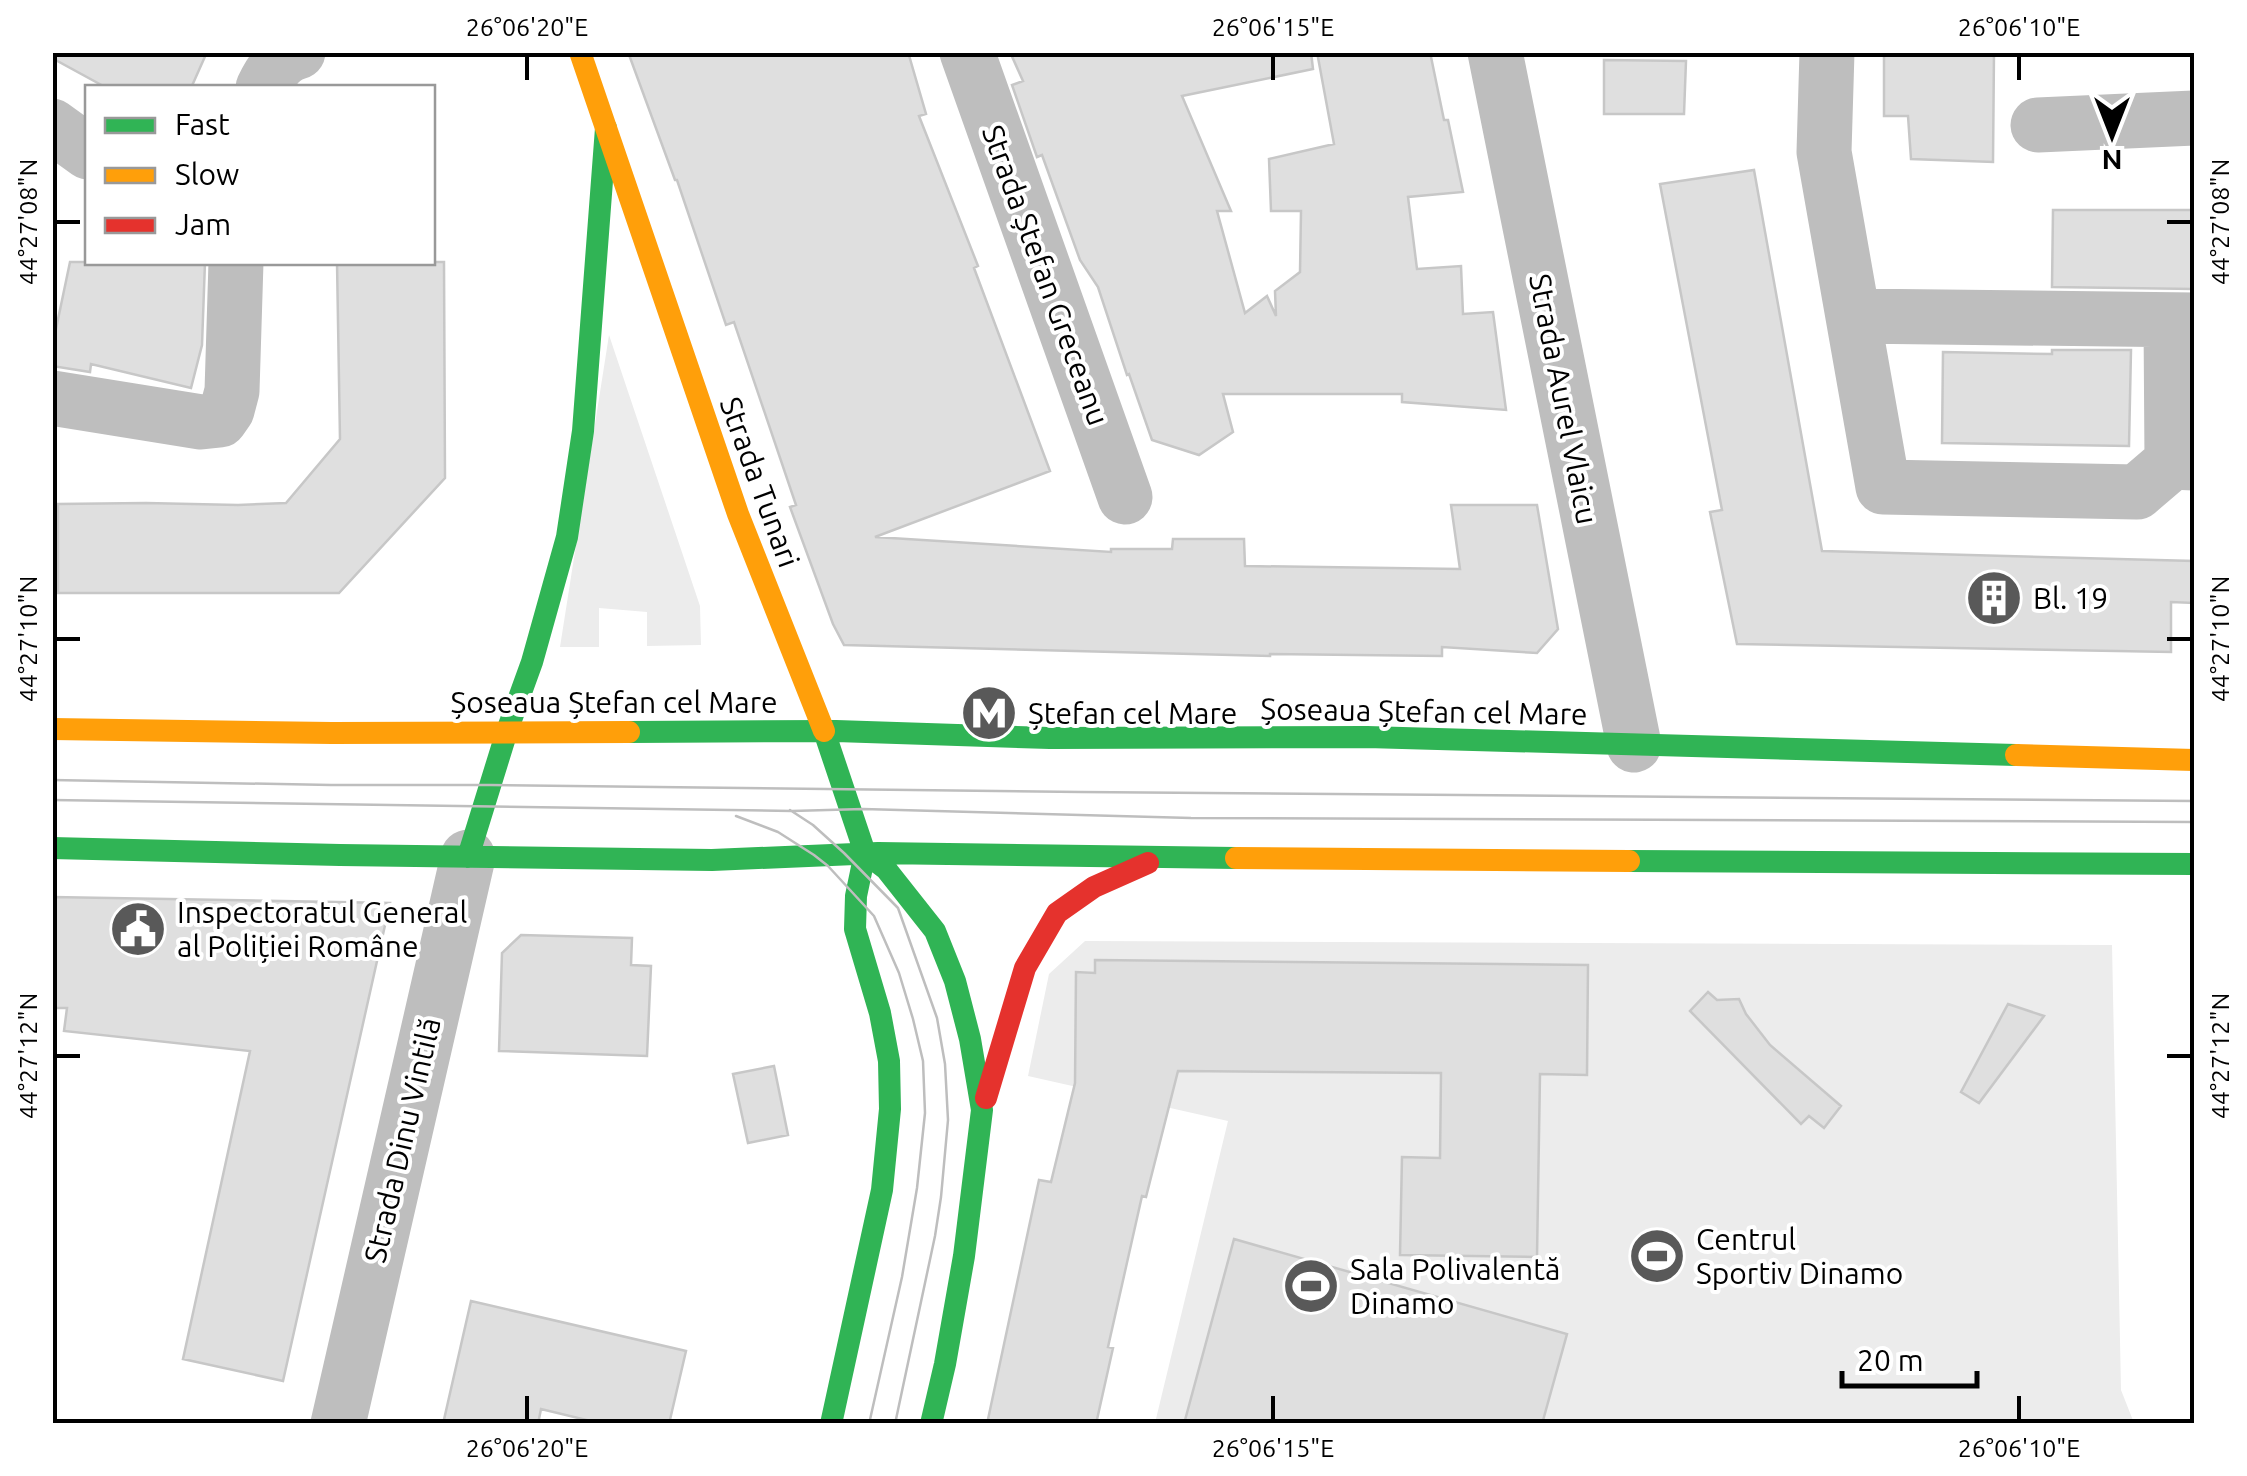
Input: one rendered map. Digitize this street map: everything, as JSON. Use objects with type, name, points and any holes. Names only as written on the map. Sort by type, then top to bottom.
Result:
[{"type":"main road","name":"Strada Tunari","points":[[580,52],[738,514],[824,732],[866,853]]},
{"type":"main road","name":"Strada Tunari","points":[[468,858],[544,619],[573,506],[583,432],[606,128]]},
{"type":"main road","name":"Șoseaua Ștefan cel Mare","points":[[52,729],[1366,738],[2194,760]]},
{"type":"main road","points":[[52,848],[712,860],[866,853],[2194,864]]},
{"type":"main road","points":[[866,853],[886,868],[935,931],[970,1039],[982,1110]]},
{"type":"main road","points":[[831,1424],[888,1153],[889,1061],[880,1012],[855,929],[856,896],[866,853]]},
{"type":"main road","points":[[931,1424],[946,1364],[964,1256],[982,1110],[1025,968],[1056,913],[1094,886],[1159,858]]},
{"type":"street","points":[[264,85],[270,73],[290,54],[298,52]]},
{"type":"street","name":"Strada Ștefan Greceanu","points":[[967,52],[1125,498]]},
{"type":"street","name":"Strada Aurel Vlaicu","points":[[1495,52],[1634,745]]},
{"type":"street","points":[[1827,52],[1824,152],[1852,316],[1883,487],[2137,492],[2183,462],[2183,320],[1852,316]]},
{"type":"street","points":[[2038,125],[2194,118]]},
{"type":"street","points":[[52,126],[85,150]]},
{"type":"street","points":[[52,398],[201,422],[220,420],[232,391],[236,265]]},
{"type":"street","name":"Strada Dinu Vintilă","points":[[338,1424],[468,858]]},
{"type":"shaded area","points":[[609,335],[700,606],[701,645],[647,646],[647,612],[599,608],[599,647],[560,647]]},
{"type":"shaded area","name":"Centrul Sportiv Dinamo","points":[[1085,941],[2112,945],[2121,1390],[2134,1423],[1155,1423],[1228,1121],[1028,1076],[1049,974]]},
{"type":"building","points":[[52,52],[207,52],[192,85],[102,85],[52,58]]},
{"type":"building","points":[[628,52],[908,52],[926,114],[919,116],[978,266],[974,268],[1050,471],[875,537],[1111,552],[1172,549],[1173,539],[1244,539],[1245,566],[1460,569],[1451,505],[1537,505],[1558,629],[1537,653],[1442,647],[1442,656],[1270,656],[844,645],[790,507],[796,505],[734,322],[726,325]]},
{"type":"building","points":[[1010,52],[1311,52],[1313,69],[1182,96],[1231,211],[1217,211],[1245,313],[1267,296],[1276,316],[1275,291],[1300,272],[1301,211],[1271,211],[1269,159],[1334,144],[1317,52],[1430,52],[1463,192],[1408,197],[1417,269],[1461,266],[1463,314],[1493,312],[1506,410],[1402,402],[1402,394],[1223,394],[1233,432],[1199,455],[1152,440],[1098,287],[1080,260],[1042,155],[1037,157],[1012,85],[1023,81]]},
{"type":"building","points":[[1884,52],[1994,52],[1993,162],[1911,159],[1908,116],[1884,116]]},
{"type":"building","points":[[1604,60],[1686,61],[1684,114],[1604,114]]},
{"type":"building","points":[[1754,170],[1822,551],[2194,561],[2194,603],[2171,602],[2171,652],[1737,644],[1710,512],[1722,510],[1660,184]]},
{"type":"building","points":[[2053,210],[2194,210],[2194,289],[2052,287]]},
{"type":"building","points":[[70,262],[205,265],[202,345],[191,388],[91,364],[90,372],[52,366],[52,348]]},
{"type":"building","points":[[444,262],[445,478],[339,593],[58,593],[58,504],[286,503],[340,439],[337,265]]},
{"type":"building","points":[[2052,350],[2131,350],[2129,446],[1942,443],[1943,352],[2052,354]]},
{"type":"building","points":[[52,897],[390,903],[283,1381],[183,1359],[250,1051],[64,1031],[67,1008],[52,1008]]},
{"type":"building","points":[[521,935],[632,938],[631,965],[651,966],[647,1056],[499,1051],[502,953]]},
{"type":"building","points":[[1095,960],[1588,965],[1587,1075],[1540,1074],[1537,1257],[1400,1255],[1402,1157],[1440,1158],[1441,1073],[1178,1071],[1146,1197],[1142,1196],[1108,1347],[1113,1348],[1096,1424],[987,1424],[1039,1180],[1051,1182],[1075,1083],[1076,972],[1095,973]]},
{"type":"building","points":[[1708,992],[1717,1000],[1739,999],[1770,1045],[1841,1106],[1824,1128],[1809,1116],[1801,1124],[1690,1011]]},
{"type":"building","points":[[2008,1004],[2044,1016],[1979,1103],[1961,1092]]},
{"type":"building","points":[[774,1066],[788,1135],[748,1143],[733,1074]]},
{"type":"building","name":"Sala Polivalentă Dinamo","points":[[1234,1239],[1567,1334],[1542,1424],[1184,1424]]},
{"type":"building","points":[[471,1301],[686,1351],[669,1424],[603,1424],[541,1409],[538,1424],[443,1424]]},
{"type":"tram line","points":[[52,780],[2194,801]]},
{"type":"tram line","points":[[52,800],[863,809],[1191,818],[2194,822]]},
{"type":"tram line","points":[[790,810],[844,853],[898,908],[937,1018],[945,1064],[948,1120],[941,1197],[895,1424]]},
{"type":"tram line","points":[[736,816],[778,832],[814,855],[874,916],[899,973],[923,1061],[925,1113],[917,1188],[902,1277],[869,1424]]},
{"type":"traffic: fast","points":[[468,857],[532,662],[567,537],[583,431],[606,128]]},
{"type":"traffic: fast","points":[[824,731],[865,853]]},
{"type":"traffic: fast","points":[[629,732],[836,731],[1050,738],[1367,737],[2016,755]]},
{"type":"traffic: fast","points":[[52,848],[712,860],[878,853],[1236,858]]},
{"type":"traffic: fast","points":[[865,853],[886,869],[935,931],[955,981],[982,1110],[964,1256],[931,1424]]},
{"type":"traffic: fast","points":[[831,1424],[882,1190],[890,1109],[889,1061],[880,1013],[855,929],[856,896],[865,853]]},
{"type":"traffic: fast","points":[[1629,861],[2194,864]]},
{"type":"traffic: slow","points":[[580,52],[738,514],[824,731]]},
{"type":"traffic: slow","points":[[52,729],[629,732]]},
{"type":"traffic: slow","points":[[2016,755],[2194,760]]},
{"type":"traffic: slow","points":[[1236,858],[1629,861]]},
{"type":"traffic: jam","points":[[986,1098],[1025,968],[1057,913],[1094,887],[1148,863]]},
{"type":"place","name":"Bl. 19","points":[[1994,598]]},
{"type":"place","name":"Ștefan cel Mare","points":[[989,713]]},
{"type":"place","name":"Inspectoratul General al Poliției Române","points":[[138,929]]},
{"type":"place","name":"Centrul Sportiv Dinamo","points":[[1657,1256]]},
{"type":"place","name":"Sala Polivalentă Dinamo","points":[[1311,1286]]}]
